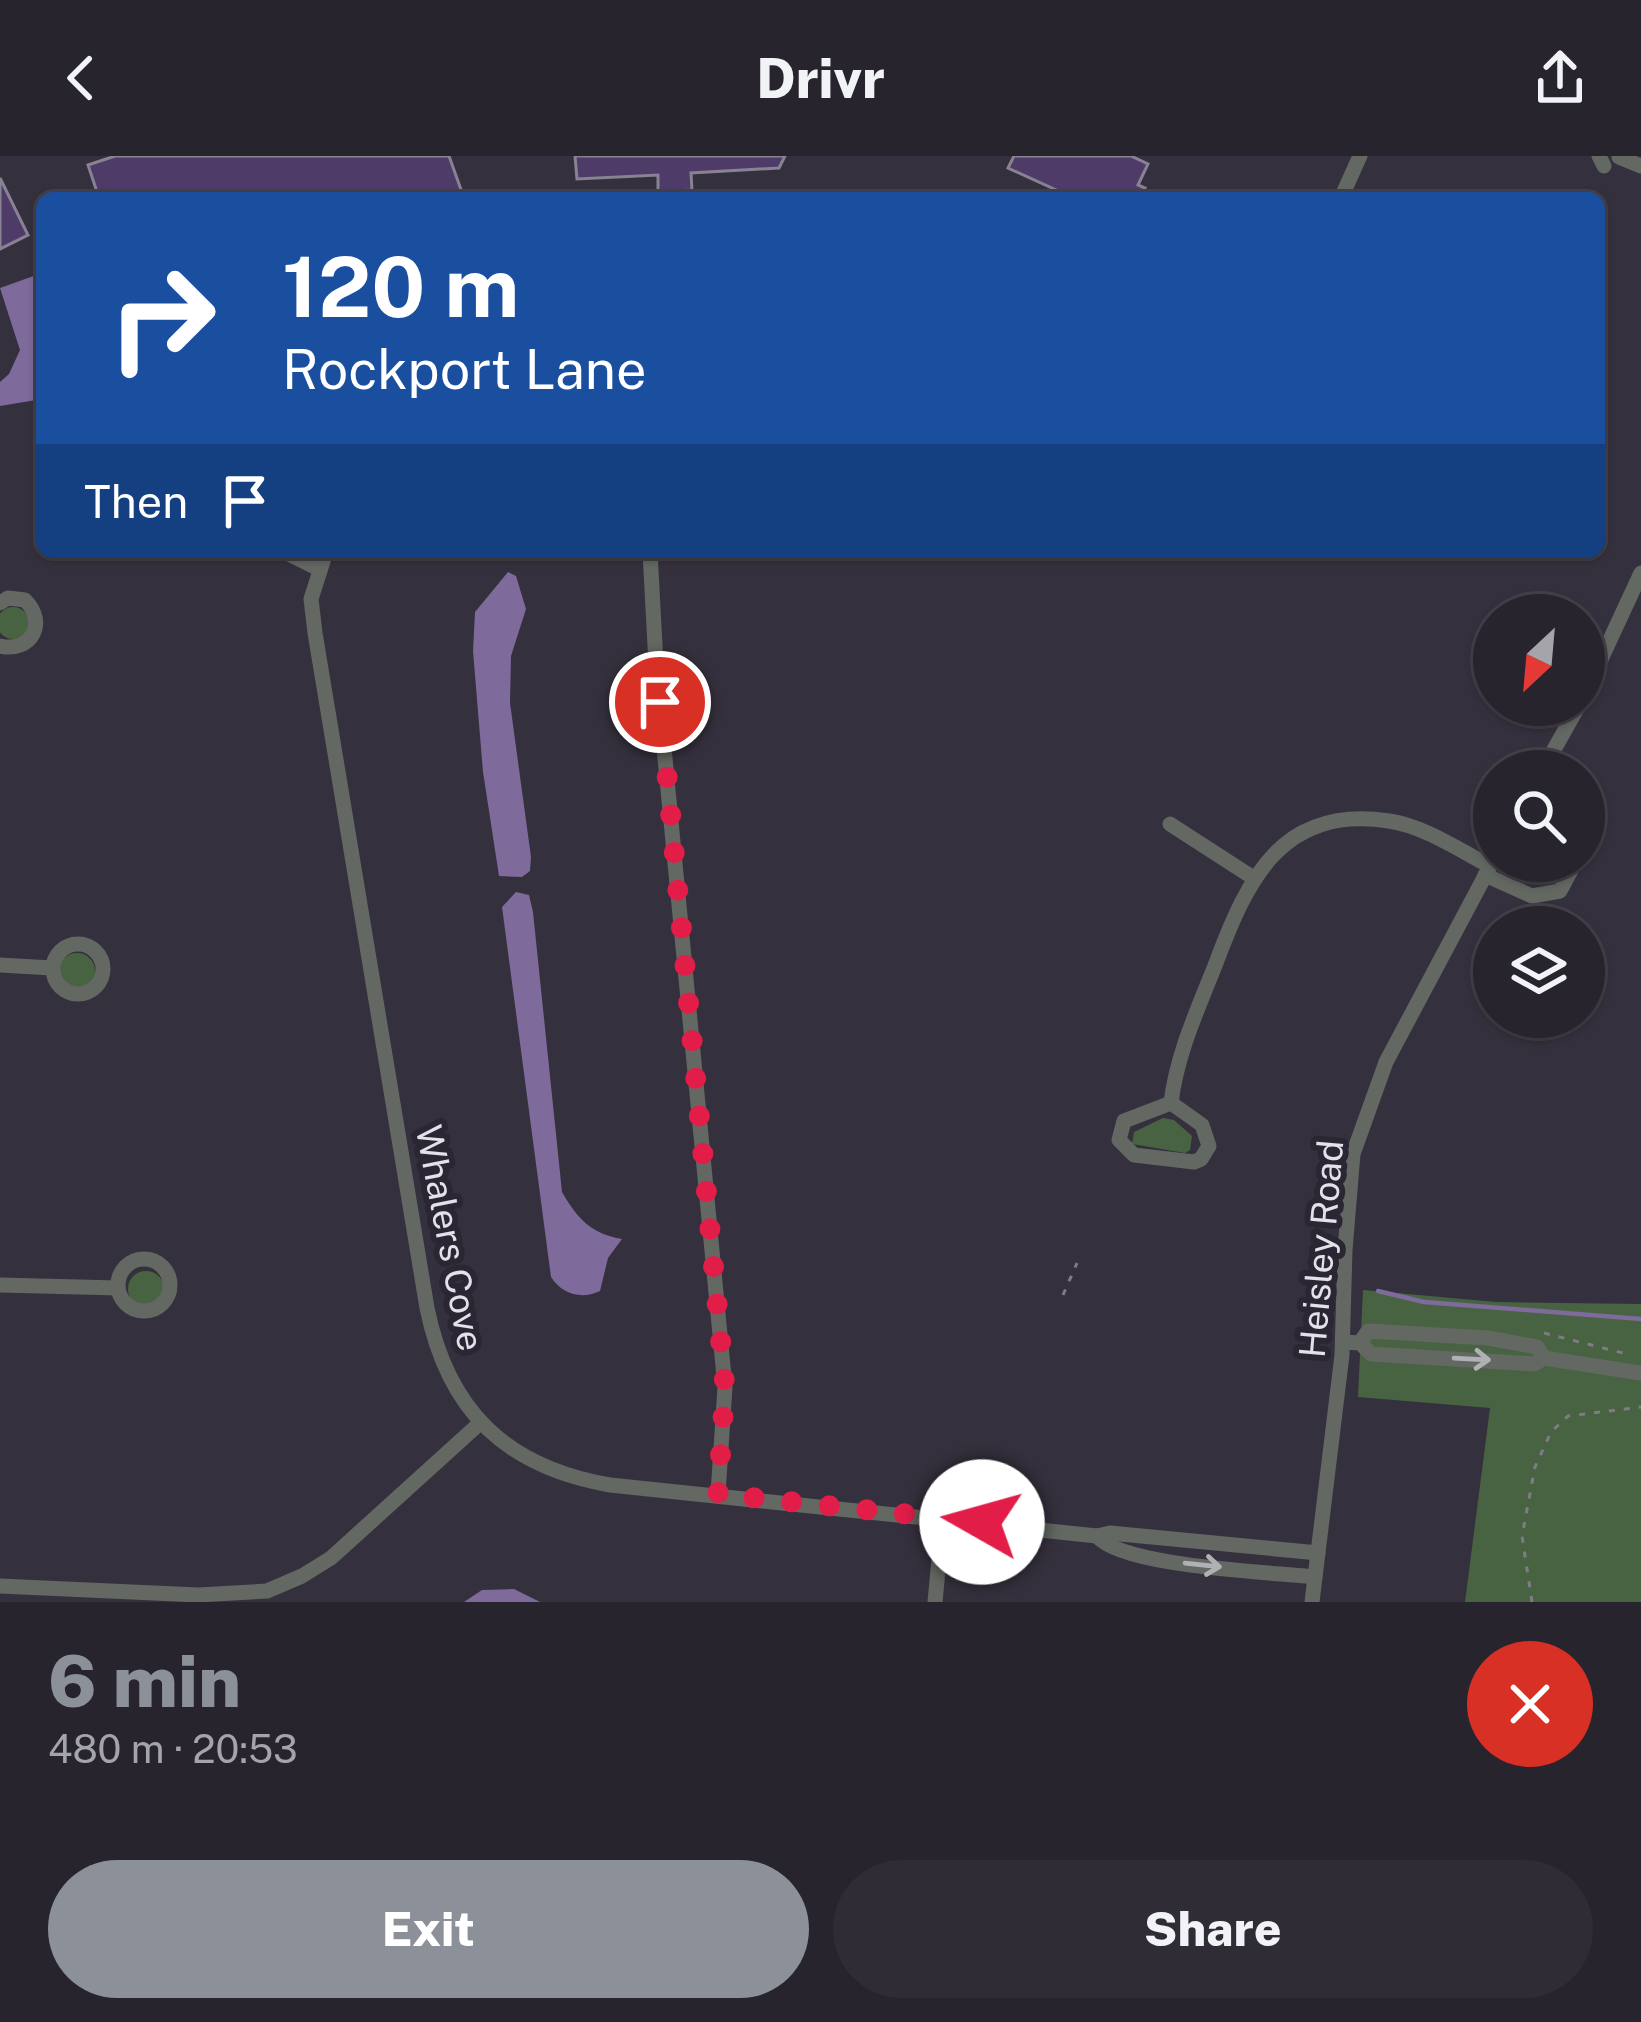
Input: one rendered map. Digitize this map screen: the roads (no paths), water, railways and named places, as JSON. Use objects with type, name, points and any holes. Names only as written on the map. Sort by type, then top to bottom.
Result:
[{"type":"street","points":[[1344,192],[1360,156]]},
{"type":"street","points":[[1607,160],[1641,166]]},
{"type":"street","points":[[297,558],[319,569]]},
{"type":"street","name":"Whalers Cove","points":[[324,558],[311,599],[315,633],[427,1308],[450,1380],[480,1423],[523,1456],[562,1474],[610,1485],[1097,1536],[1110,1533],[1318,1552]]},
{"type":"street","points":[[650,558],[656,664],[725,1387],[718,1494]]},
{"type":"street","points":[[1605,650],[1641,573]]},
{"type":"street","points":[[0,603],[8,598],[26,600],[37,622],[23,646],[0,646]]},
{"type":"street","points":[[1171,1103],[1175,1066],[1241,896],[1267,860],[1323,824],[1357,820],[1392,821],[1473,858]]},
{"type":"street","points":[[1169,824],[1252,877]]},
{"type":"street","name":"Heisley Road","points":[[1312,1602],[1352,1343],[1345,1250],[1353,1154],[1385,1062],[1481,882]]},
{"type":"street","points":[[1512,882],[1532,896],[1560,891],[1565,882]]},
{"type":"street","points":[[0,965],[52,968]]},
{"type":"street","points":[[1171,1103],[1202,1125],[1209,1146],[1201,1159],[1134,1155],[1126,1149],[1118,1137],[1124,1120],[1171,1103]]},
{"type":"street","points":[[0,1285],[118,1288]]},
{"type":"street","points":[[1352,1343],[1371,1354],[1534,1364],[1544,1358],[1641,1373]]},
{"type":"street","points":[[0,1586],[269,1596],[331,1558],[480,1423]]},
{"type":"street","points":[[935,1602],[943,1517]]},
{"type":"street","name":"Whalers Cove","points":[[1097,1536],[1104,1545],[1153,1559],[1315,1577]]},
{"type":"waterway","points":[[1378,1291],[1424,1302],[1641,1319]]}]
